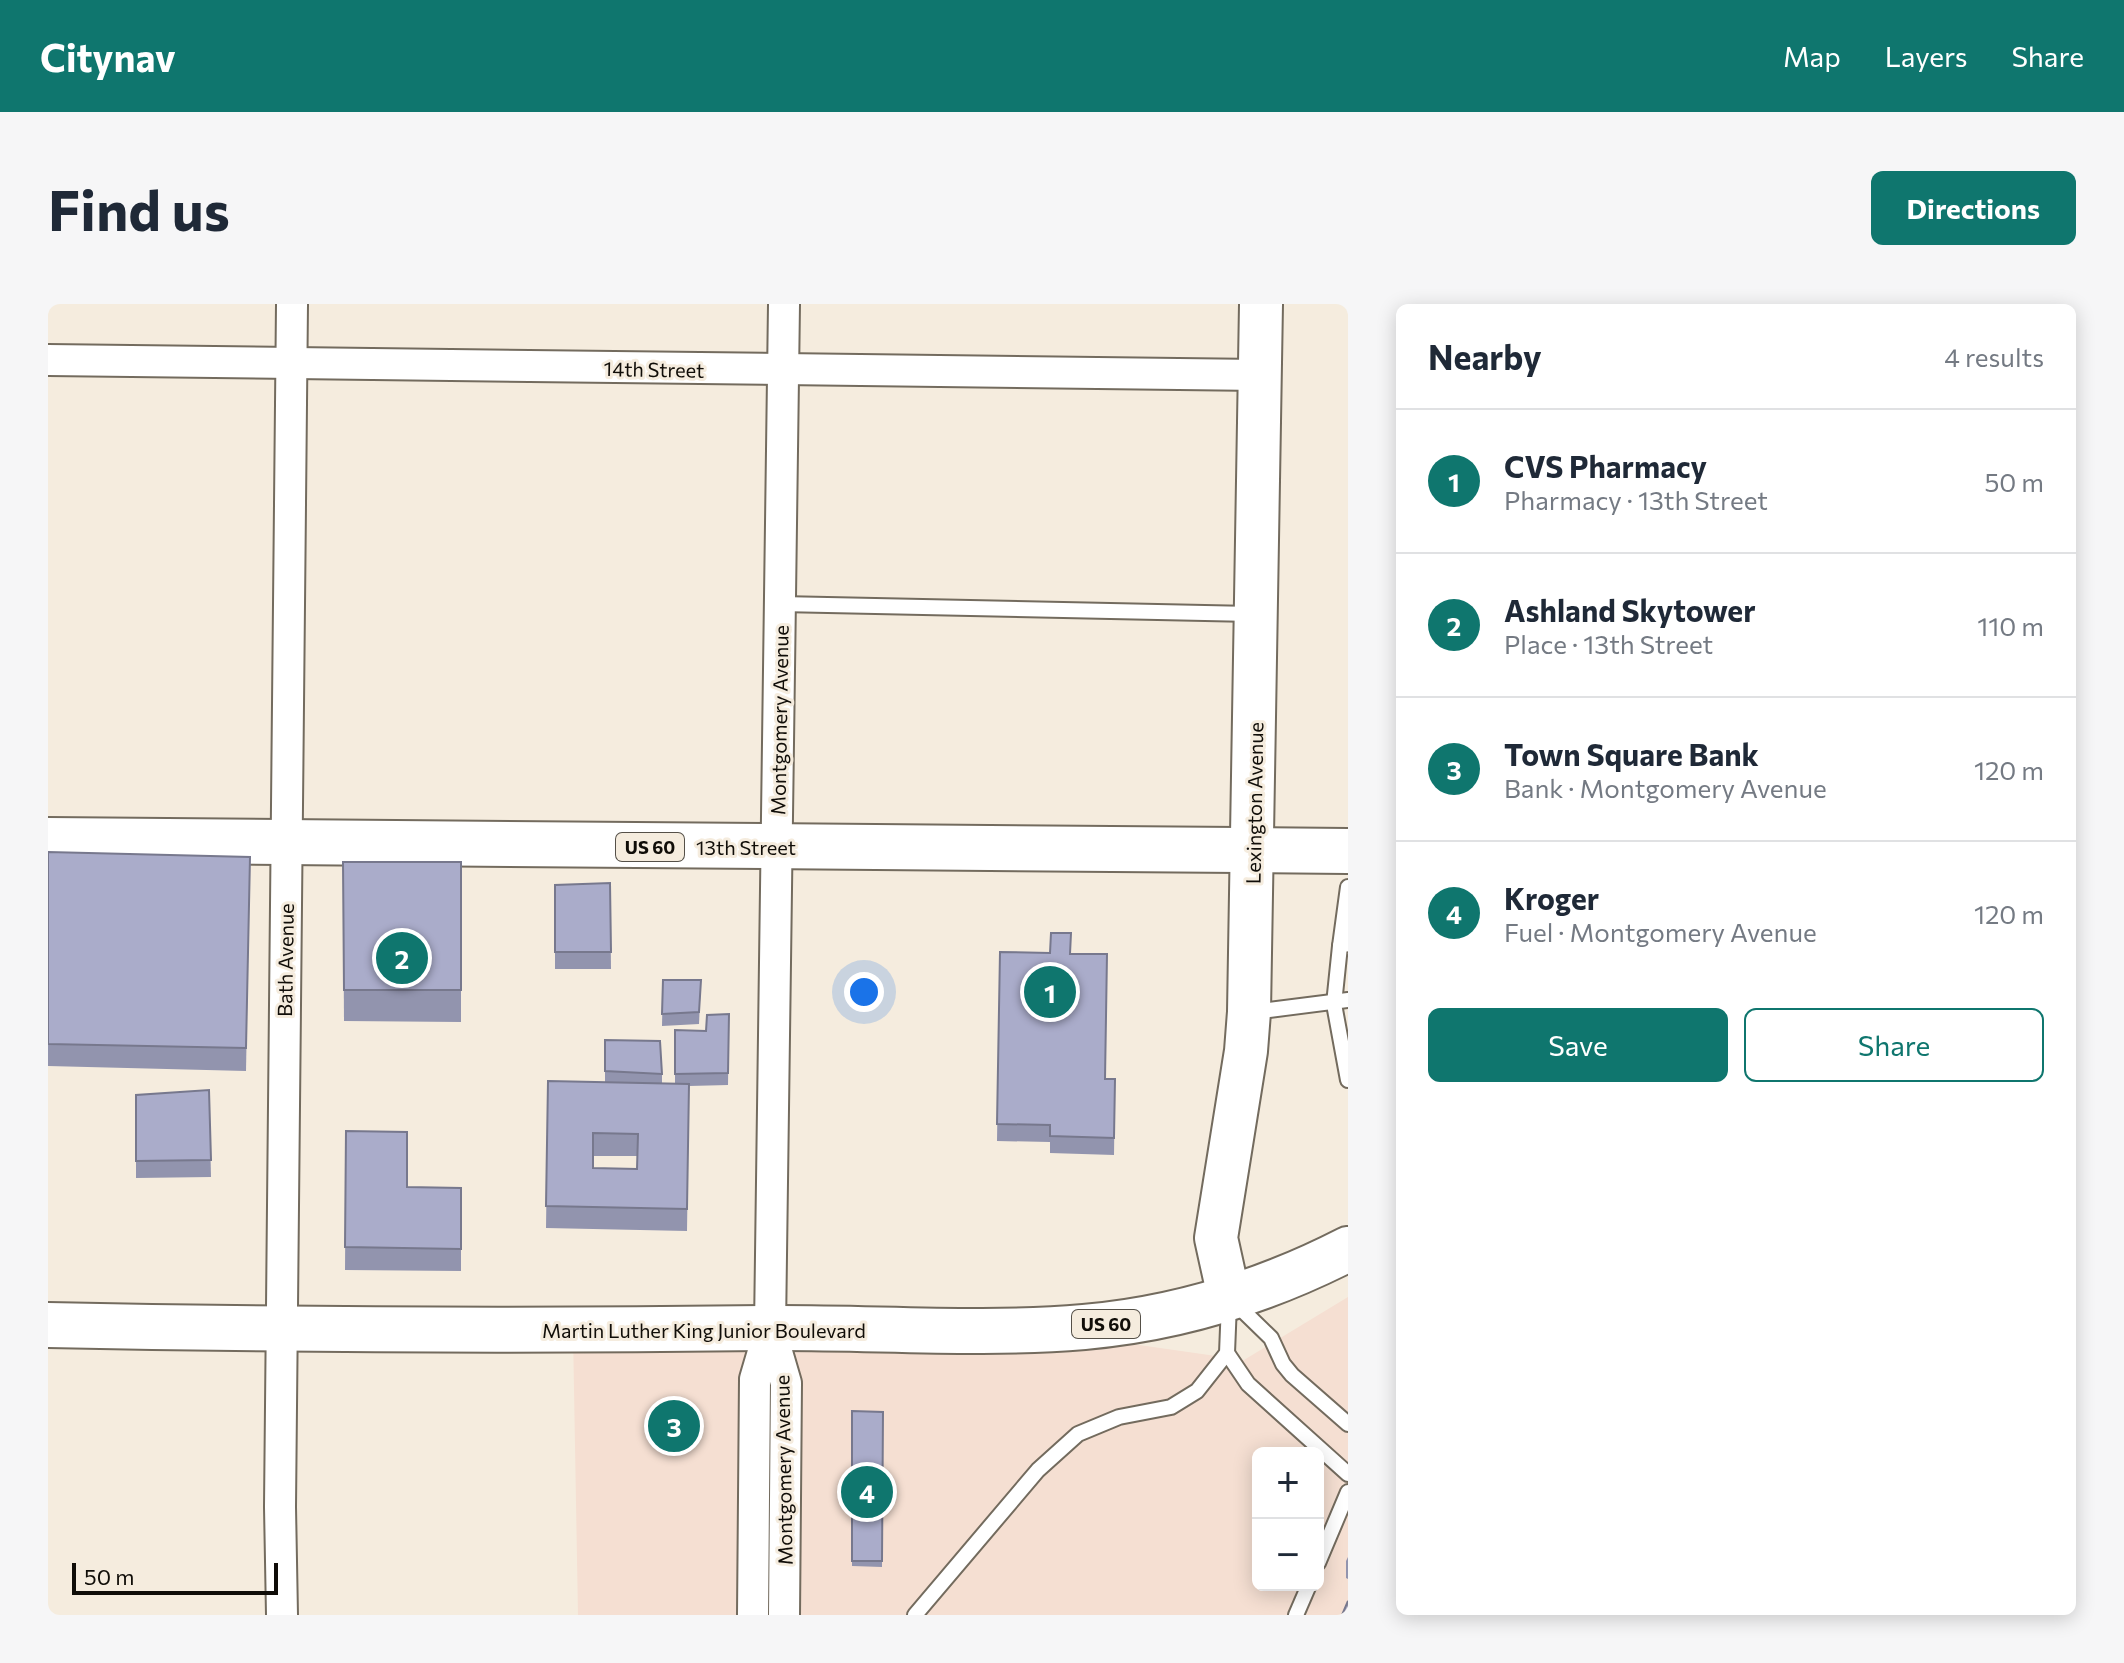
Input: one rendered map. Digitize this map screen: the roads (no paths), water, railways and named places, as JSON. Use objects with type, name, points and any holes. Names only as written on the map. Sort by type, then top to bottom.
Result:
[{"type":"main road","name":"13th Street","points":[[48,840],[1348,851]]},
{"type":"main road","name":"Martin Luther King Junior Boulevard","points":[[48,1325],[573,1332],[1086,1327],[1178,1312],[1229,1297],[1295,1274],[1348,1249]]},
{"type":"street","name":"Bath Avenue","points":[[282,1615],[292,304]]},
{"type":"street","name":"Montgomery Avenue","points":[[753,1615],[755,1379],[770,1328],[784,304]]},
{"type":"street","name":"Lexington Avenue","points":[[1229,1297],[1216,1238],[1241,1089],[1249,1012],[1261,304]]},
{"type":"street","name":"14th Street","points":[[48,360],[783,372],[1260,375]]},
{"type":"street","name":"Montgomery Avenue","points":[[770,1328],[786,1383],[784,1615]]},
{"type":"lane","points":[[780,604],[1258,614]]},
{"type":"lane","points":[[1348,887],[1341,1002],[1348,1080]]},
{"type":"lane","points":[[1249,1012],[1341,1002]]},
{"type":"lane","points":[[1229,1297],[1227,1353],[1248,1384],[1348,1474]]},
{"type":"lane","points":[[1229,1297],[1271,1338],[1292,1375],[1348,1424]]},
{"type":"lane","points":[[915,1615],[1029,1481],[1068,1442],[1098,1424],[1129,1415],[1154,1413],[1197,1391],[1227,1353]]},
{"type":"lane","points":[[1324,1549],[1348,1492]]},
{"type":"lane","points":[[1296,1615],[1306,1591]]},
{"type":"place","name":"Ashland Skytower","points":[[402,958]]},
{"type":"place","name":"CVS Pharmacy","points":[[1050,992]]},
{"type":"place","name":"Town Square Bank","points":[[674,1426]]},
{"type":"place","name":"Kroger","points":[[867,1492]]}]
